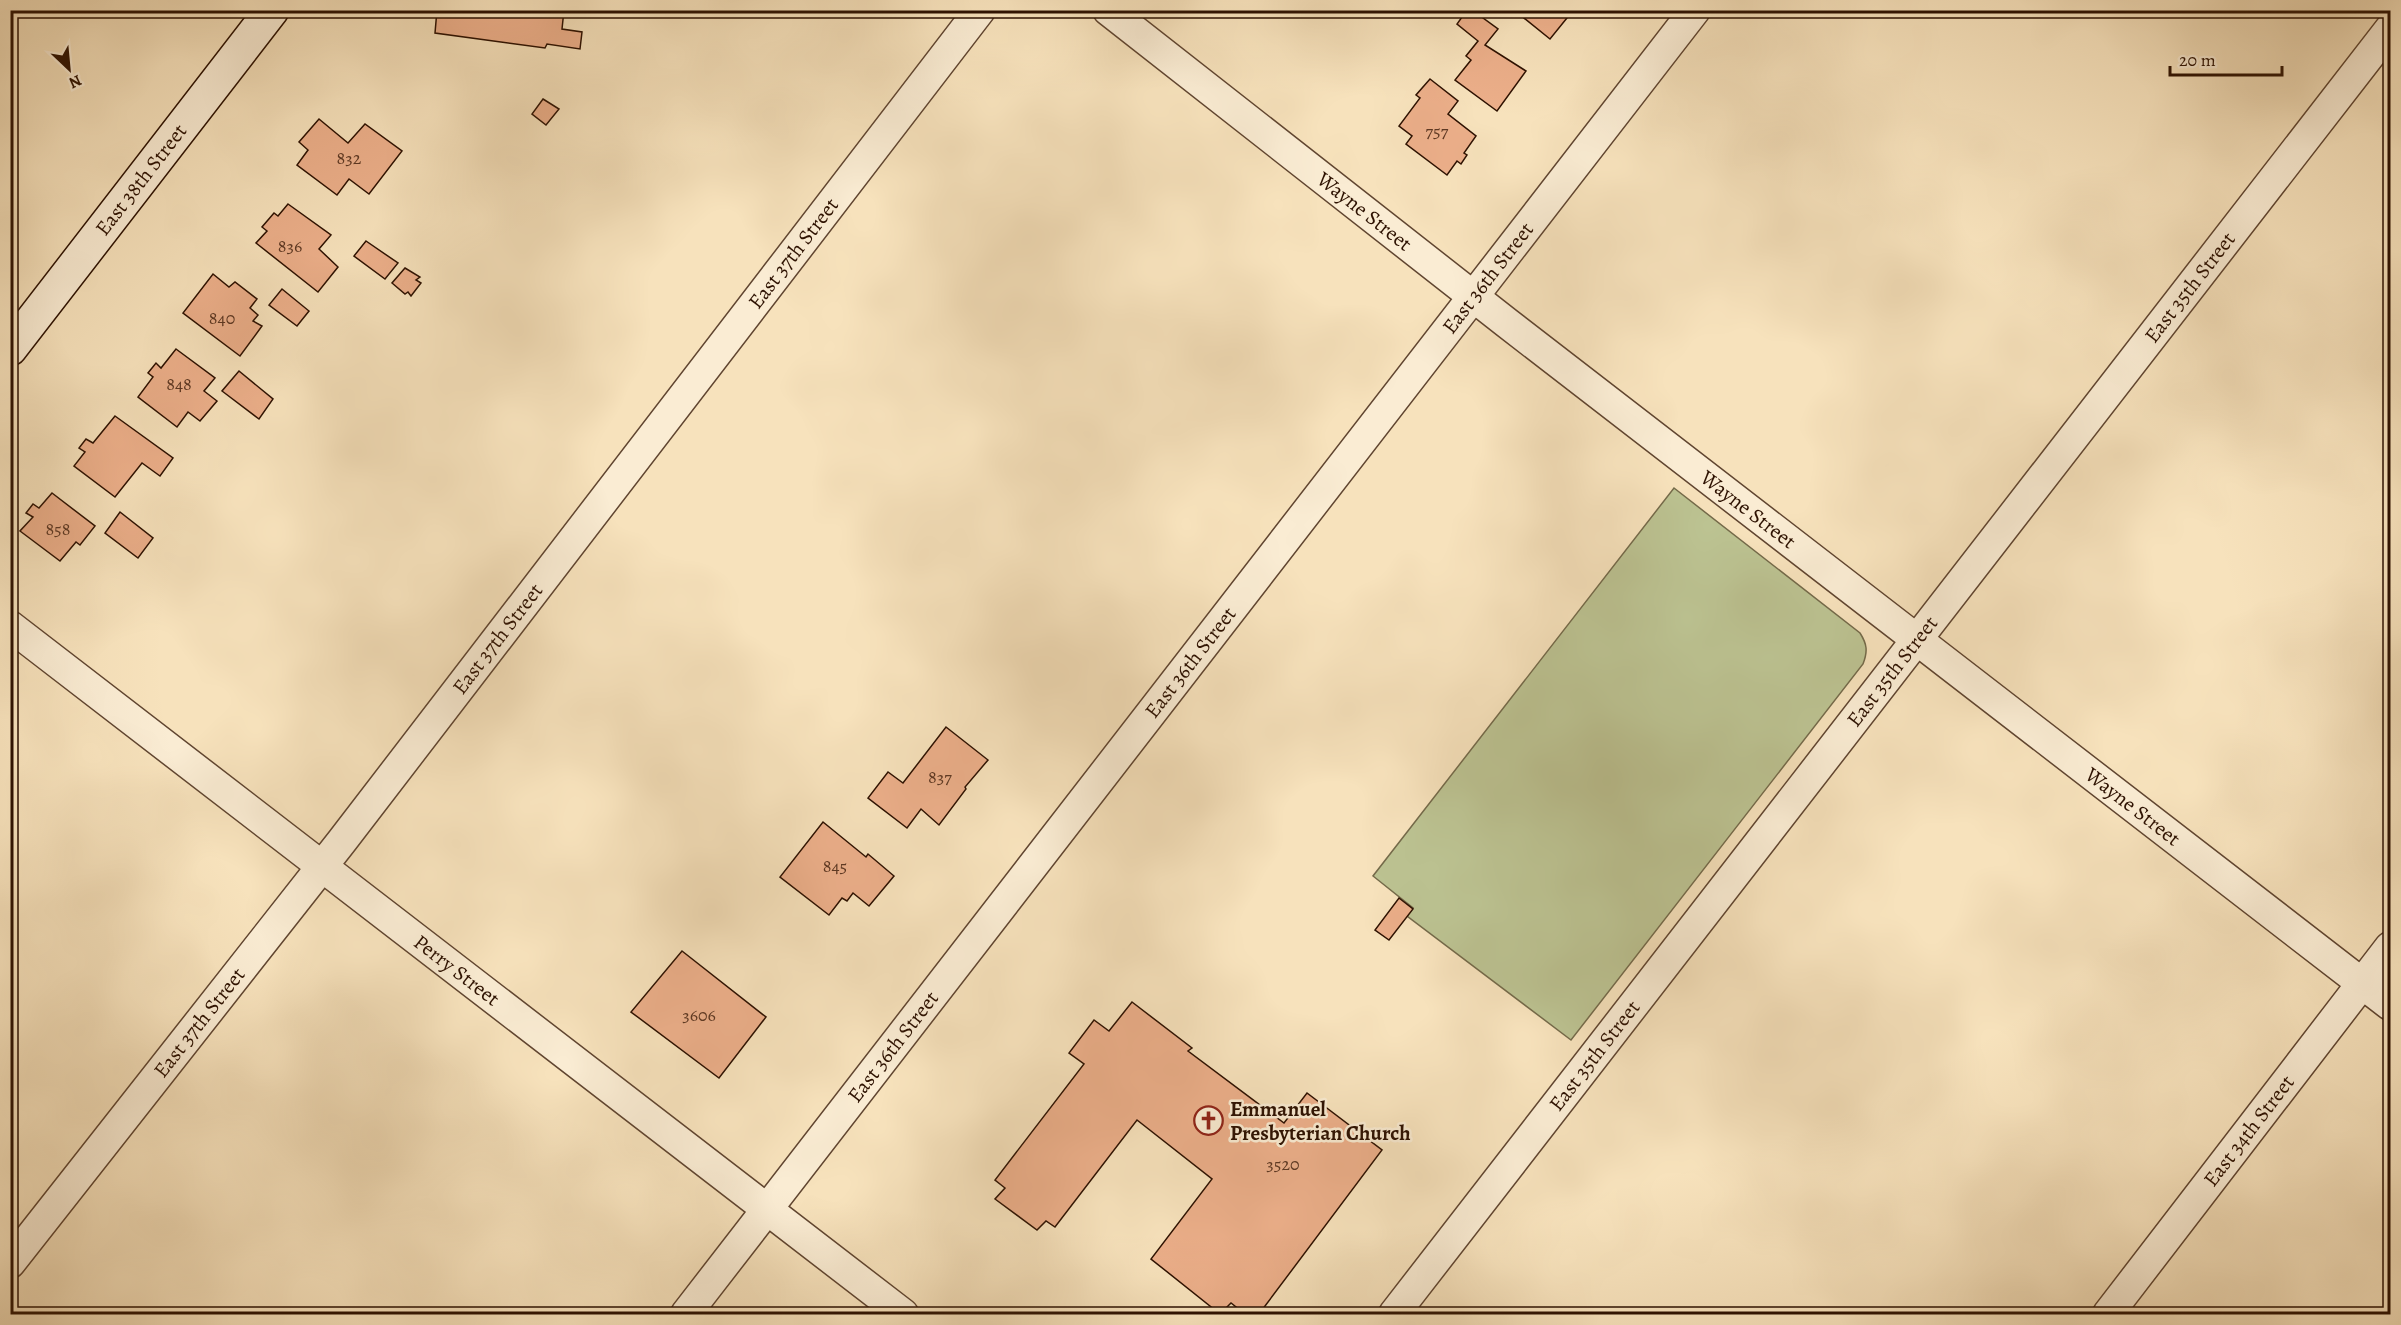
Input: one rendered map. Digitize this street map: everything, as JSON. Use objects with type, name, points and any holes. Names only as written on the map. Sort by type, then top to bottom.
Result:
[{"type":"main road","name":"East 38th Street","points":[[10,349],[272,10]]},
{"type":"street","name":"East 37th Street","points":[[10,1263],[321,866],[980,10]]},
{"type":"street","name":"Wayne Street","points":[[1108,10],[1473,296],[2391,1005]]},
{"type":"street","name":"East 36th Street","points":[[686,1314],[1695,10]]},
{"type":"street","name":"East 35th Street","points":[[1394,1314],[2391,29]]},
{"type":"street","name":"Perry Street","points":[[10,626],[903,1314]]},
{"type":"street","name":"East 34th Street","points":[[2108,1314],[2391,947]]},
{"type":"green space","points":[[1674,488],[1860,633],[1865,644],[1866,655],[1863,664],[1571,1040],[1407,916],[1413,908],[1373,876]]},
{"type":"building","points":[[437,10],[564,10],[562,29],[582,32],[580,49],[547,44],[545,48],[435,33]]},
{"type":"building","points":[[1467,10],[1472,10],[1498,29],[1485,45],[1526,71],[1497,111],[1455,80],[1471,60],[1466,56],[1478,41],[1457,24]]},
{"type":"building","points":[[1514,10],[1568,10],[1571,13],[1550,39]]},
{"type":"building","points":[[1430,79],[1458,101],[1448,114],[1476,136],[1464,153],[1467,155],[1461,164],[1457,161],[1447,175],[1406,144],[1412,136],[1399,126],[1420,98],[1416,95]]},
{"type":"building","points":[[543,99],[559,109],[546,125],[532,114]]},
{"type":"building","points":[[319,119],[348,143],[365,124],[402,151],[369,194],[349,179],[337,195],[297,165],[308,150],[299,142]]},
{"type":"building","points":[[288,204],[331,235],[319,249],[338,267],[318,292],[256,243],[267,231],[262,227],[274,213],[278,216]]},
{"type":"building","points":[[366,241],[398,263],[385,279],[354,256]]},
{"type":"building","points":[[405,268],[420,277],[416,280],[421,283],[411,296],[392,283]]},
{"type":"building","points":[[213,274],[229,287],[235,282],[257,299],[250,308],[258,315],[253,321],[262,326],[240,356],[183,313]]},
{"type":"building","points":[[282,289],[309,311],[297,326],[269,305]]},
{"type":"building","points":[[176,349],[215,378],[204,391],[217,401],[200,421],[188,412],[177,427],[138,397],[153,377],[148,373],[156,363],[161,368]]},
{"type":"building","points":[[239,371],[273,399],[259,419],[222,391]]},
{"type":"building","points":[[115,416],[173,458],[160,476],[142,463],[115,497],[74,466],[85,452],[79,448],[86,439],[93,443]]},
{"type":"building","points":[[52,493],[95,526],[80,545],[76,542],[60,561],[20,531],[33,517],[26,513],[33,504],[39,508]]},
{"type":"building","points":[[120,512],[153,538],[138,558],[105,533]]},
{"type":"building","points":[[946,727],[988,760],[965,787],[966,789],[939,825],[921,809],[907,828],[868,798],[888,772],[903,783]]},
{"type":"building","points":[[823,822],[866,857],[868,854],[894,876],[869,906],[853,893],[847,901],[842,898],[829,915],[780,877]]},
{"type":"building","points":[[1399,898],[1413,909],[1389,940],[1375,930]]},
{"type":"building","points":[[682,951],[766,1017],[719,1078],[631,1012]]},
{"type":"building","points":[[1132,1002],[1192,1048],[1188,1051],[1284,1123],[1307,1093],[1382,1150],[1259,1314],[1245,1314],[1231,1303],[1220,1314],[1151,1259],[1212,1179],[1137,1120],[1055,1227],[1046,1221],[1037,1230],[995,1199],[1005,1188],[995,1180],[1084,1064],[1069,1053],[1094,1020],[1109,1031]]},
{"type":"place","name":"Emmanuel Presbyterian Church","points":[[1209,1121]]}]
